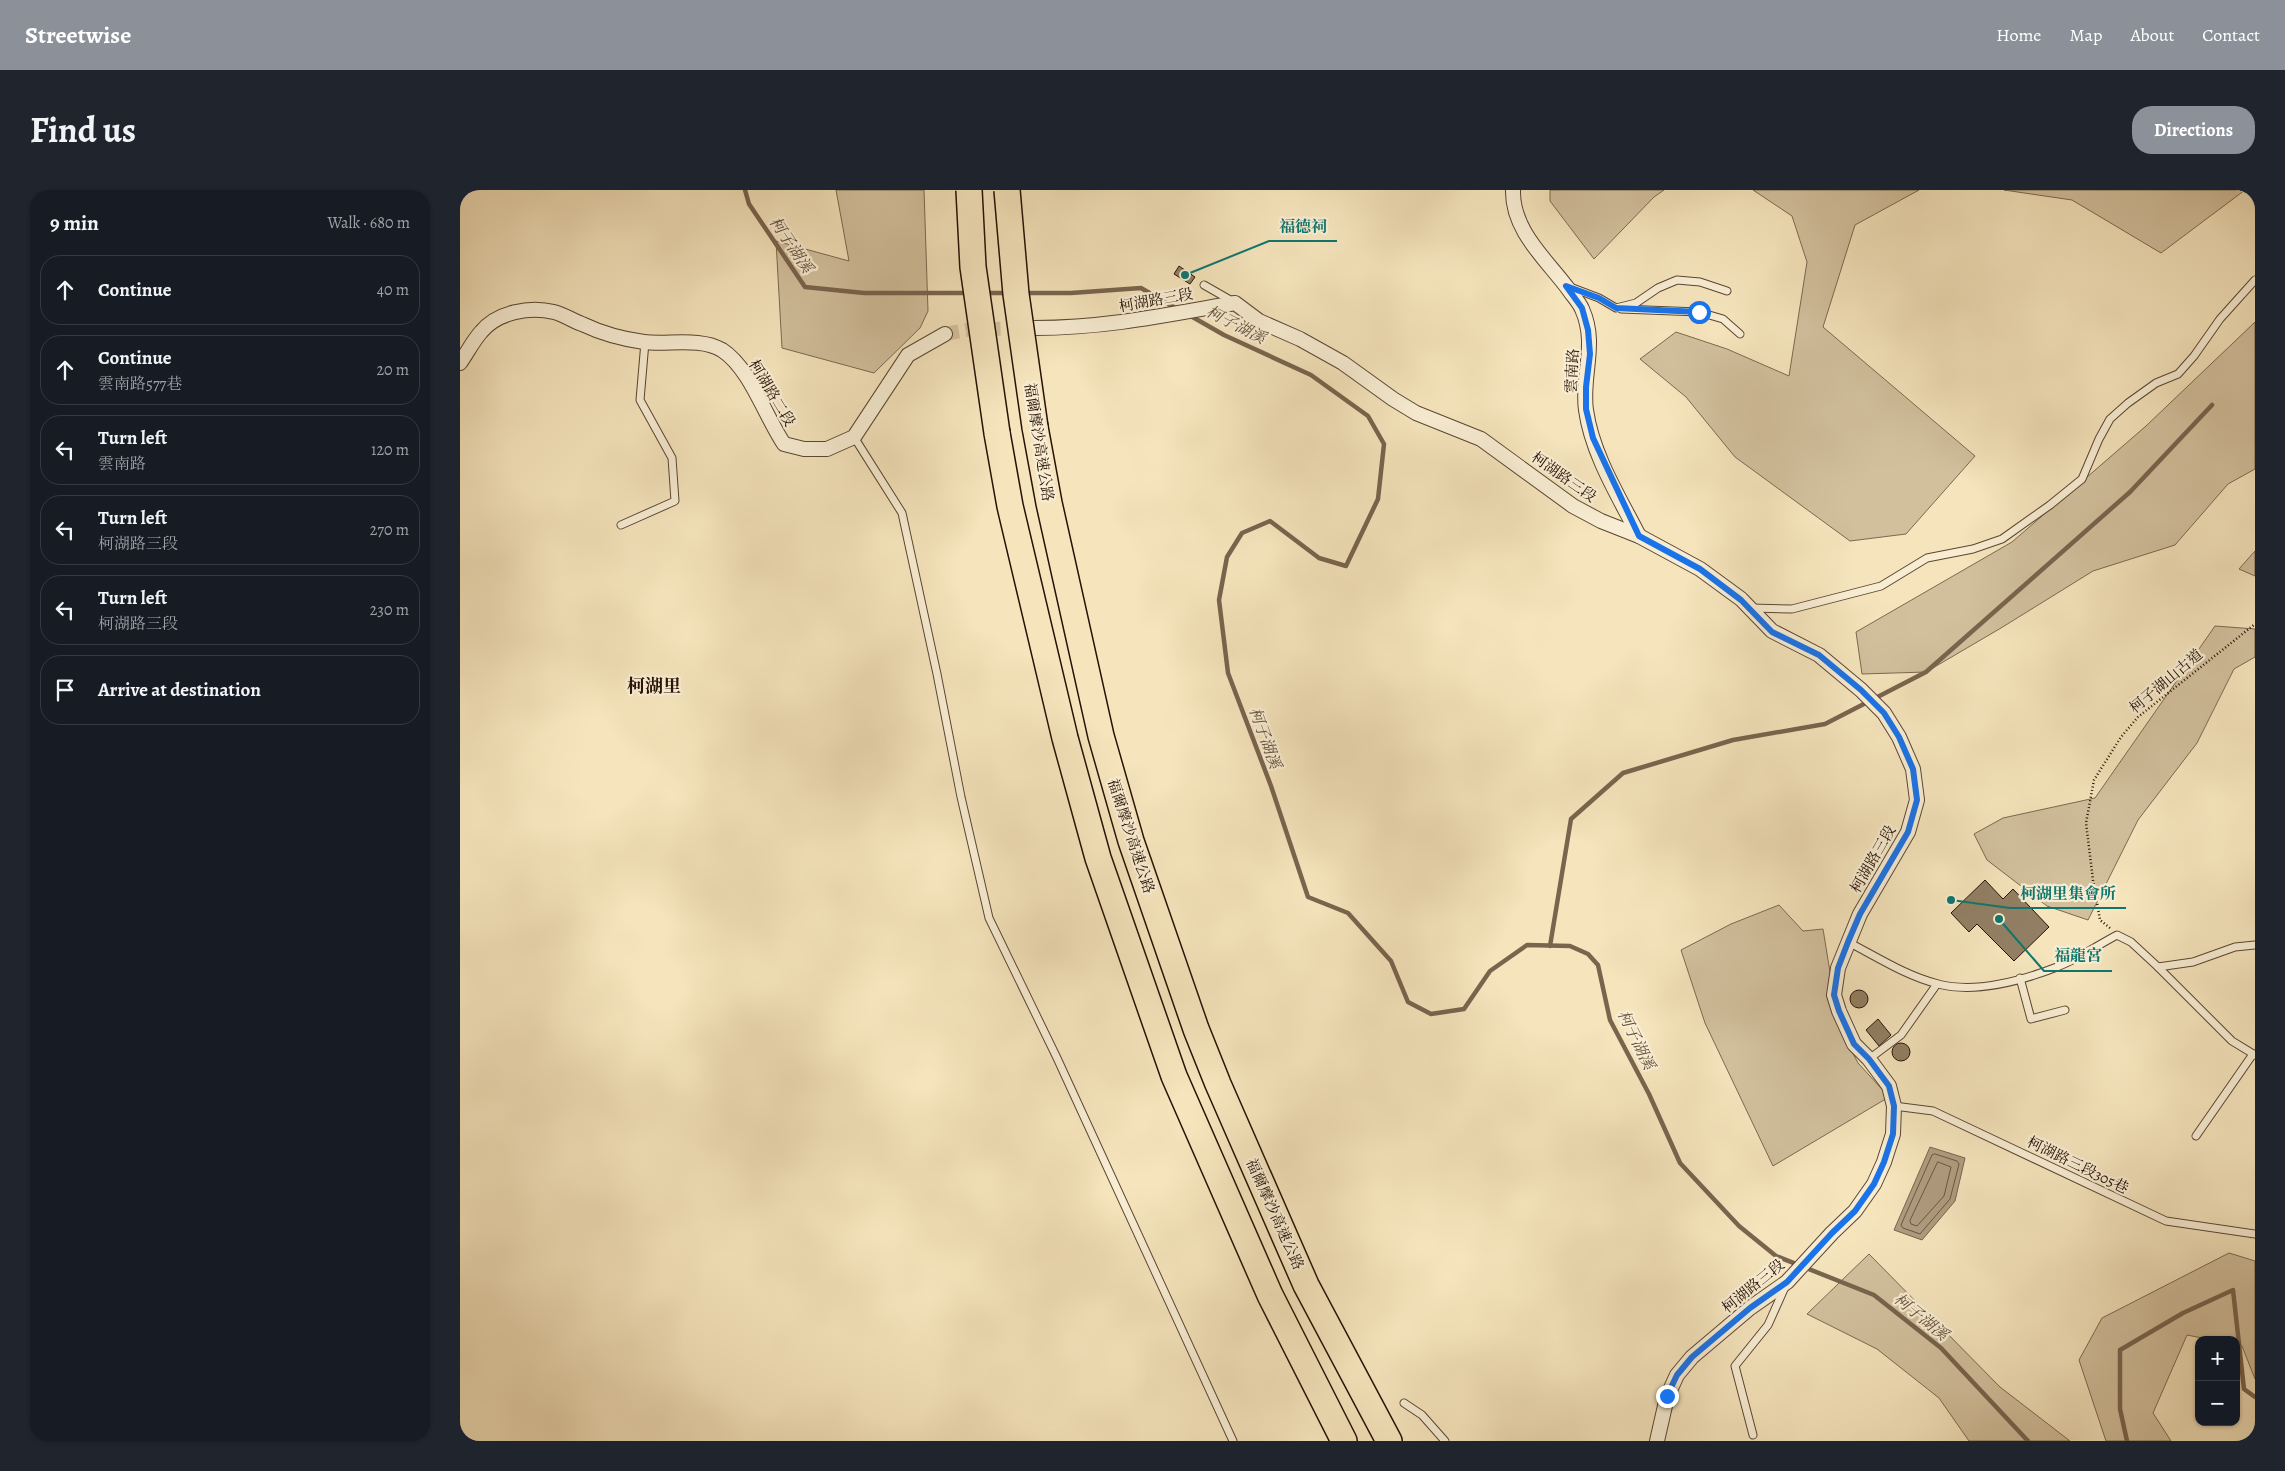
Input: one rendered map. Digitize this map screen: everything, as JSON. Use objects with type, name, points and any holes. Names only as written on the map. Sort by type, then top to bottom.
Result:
[{"type":"highway","points":[[969,190],[973,267],[997,433],[1010,506],[1065,738],[1108,885],[1174,1076],[1270,1295],[1344,1441]]},
{"type":"highway","name":"福爾摩沙高速公路","points":[[1007,190],[1016,294],[1035,428],[1049,503],[1101,736],[1131,841],[1196,1028],[1218,1084],[1306,1285],[1389,1441]]},
{"type":"street","name":"雲南路","points":[[1514,190],[1515,209],[1526,234],[1541,257],[1582,308],[1588,330],[1590,354],[1586,387],[1586,409],[1593,438],[1639,536]]},
{"type":"street","name":"柯湖路三段","points":[[1035,328],[1077,328],[1132,322],[1235,302],[1259,320],[1300,339],[1343,364],[1416,413],[1481,439],[1573,506],[1601,521],[1639,536],[1700,569],[1751,608],[1772,632],[1819,655],[1861,690],[1884,713],[1899,737],[1913,769],[1917,800],[1908,832],[1860,914],[1848,942],[1838,968],[1834,995],[1854,1044],[1869,1059],[1889,1086],[1894,1106],[1893,1134],[1884,1162],[1874,1184],[1855,1211],[1787,1282],[1750,1308],[1692,1357],[1682,1369],[1667,1396],[1656,1441]]},
{"type":"street","name":"柯湖路二段","points":[[460,363],[481,331],[500,316],[518,311],[554,312],[614,336],[645,342],[701,344],[721,349],[732,358],[751,384],[771,424],[784,444],[804,449],[827,449],[854,437]]},
{"type":"street","points":[[854,437],[908,355],[945,334]]},
{"type":"lane","points":[[1616,308],[1636,302],[1658,288],[1677,280],[1700,282],[1727,291]]},
{"type":"lane","points":[[1751,608],[1792,609],[1881,586],[1927,558],[1974,549],[2002,538],[2050,505],[2082,479],[2099,439],[2110,419],[2128,403],[2156,383],[2178,374],[2194,356],[2220,319],[2255,280]]},
{"type":"lane","points":[[1204,285],[1235,302]]},
{"type":"lane","points":[[1566,286],[1599,298],[1616,308],[1699,312],[1723,319],[1740,334]]},
{"type":"lane","points":[[621,525],[675,502],[672,458],[640,400],[645,342]]},
{"type":"lane","points":[[854,437],[902,512],[961,797],[989,918],[1057,1058],[1233,1441]]},
{"type":"lane","points":[[1848,942],[1899,970],[1938,984],[1968,989],[2020,978],[2058,967],[2117,935],[2131,942],[2232,1041],[2254,1055],[2196,1136]]},
{"type":"lane","points":[[2158,967],[2193,962],[2236,947],[2255,945]]},
{"type":"lane","points":[[2020,978],[2030,1019],[2066,1010]]},
{"type":"lane","points":[[1869,1059],[1901,1036],[1938,984]]},
{"type":"lane","name":"柯湖路三段305巷","points":[[1894,1106],[1933,1111],[2166,1221],[2255,1234]]},
{"type":"lane","points":[[1753,1434],[1735,1366],[1768,1325],[1787,1282]]},
{"type":"lane","points":[[1404,1403],[1422,1415],[1445,1441]]},
{"type":"path","name":"柯子湖山古道","points":[[2117,935],[2100,920],[2092,880],[2086,823],[2094,780],[2120,737],[2138,717],[2255,624]]},
{"type":"shaded area","points":[[836,190],[924,190],[928,311],[920,328],[874,373],[782,348],[776,241],[849,261]]},
{"type":"shaded area","points":[[1550,190],[1664,190],[1654,197],[1594,259],[1550,201]]},
{"type":"shaded area","points":[[1753,190],[1919,190],[1855,225],[1823,327],[1975,456],[1906,534],[1850,541],[1735,457],[1686,397],[1640,359],[1676,332],[1727,349],[1789,376],[1807,262],[1792,216]]},
{"type":"shaded area","points":[[2004,190],[2245,190],[2161,253],[2072,200]]},
{"type":"shaded area","points":[[2255,322],[2255,469],[2228,484],[2175,545],[2093,571],[1926,672],[1862,674],[1856,632],[2012,542],[2146,426]]},
{"type":"shaded area","points":[[2255,551],[2255,576],[2239,569]]},
{"type":"shaded area","points":[[2215,626],[2255,629],[2255,657],[2234,669],[2197,743],[2138,820],[2088,920],[2047,906],[1987,860],[1974,834],[2003,818],[2095,798]]},
{"type":"shaded area","points":[[1779,905],[1803,931],[1823,929],[1839,1027],[1858,1063],[1889,1097],[1773,1166],[1705,1023],[1681,950],[1731,924]]},
{"type":"shaded area","points":[[2229,1253],[2255,1261],[2255,1379],[2242,1346],[2240,1346],[2240,1336],[2187,1335],[2153,1413],[2171,1441],[2106,1441],[2079,1360],[2102,1318]]},
{"type":"shaded area","points":[[1869,1254],[2000,1387],[2070,1441],[1969,1441],[1939,1398],[1877,1349],[1807,1314]]},
{"type":"water","points":[[1930,1147],[1965,1158],[1955,1201],[1922,1240],[1894,1230]]},
{"type":"building","points":[[1179,266],[1195,277],[1190,284],[1174,274]]},
{"type":"building","points":[[1985,880],[2003,899],[2013,889],[2049,927],[2014,961],[1977,924],[1969,932],[1951,913]]},
{"type":"building","points":[[1859,990],[1865,993],[1868,999],[1865,1005],[1859,1008],[1853,1005],[1850,999],[1853,993]]},
{"type":"building","points":[[1878,1019],[1891,1035],[1879,1046],[1866,1030]]},
{"type":"building","points":[[1901,1043],[1907,1046],[1910,1052],[1907,1058],[1901,1061],[1895,1058],[1892,1052],[1895,1046]]},
{"type":"waterway","name":"柯子湖溪","points":[[745,190],[749,204],[805,287],[864,293],[970,293]]},
{"type":"waterway","name":"柯子湖溪","points":[[1023,293],[1071,293],[1141,288],[1177,309]]},
{"type":"waterway","name":"柯子湖溪","points":[[986,293],[1008,293]]},
{"type":"waterway","name":"柯子湖溪","points":[[1189,315],[1224,335],[1311,375],[1368,416],[1384,444],[1378,499],[1346,566],[1319,558],[1270,521],[1242,533],[1227,557],[1219,600],[1228,673],[1271,786],[1308,897],[1348,913],[1391,961],[1408,1002],[1431,1014],[1464,1009],[1490,971],[1527,945],[1570,946],[1588,954],[1598,965],[1610,1020],[1649,1094],[1680,1163],[1739,1226],[1776,1256],[1874,1295],[1941,1348],[2028,1441]]},
{"type":"waterway","points":[[1550,946],[1571,819],[1623,773],[1733,740],[1825,724],[1926,672],[2130,492],[2212,405]]},
{"type":"waterway","name":"柯子湖溪","points":[[2127,1441],[2120,1409],[2120,1350],[2183,1313],[2233,1290],[2244,1389],[2255,1397]]},
{"type":"tunnel","points":[[945,334],[966,330],[1027,328]]},
{"type":"place","name":"福德祠","points":[[1185,275]]},
{"type":"place","name":"柯湖里集會所","points":[[1951,900]]},
{"type":"place","name":"福龍宮","points":[[1999,919]]},
{"type":"district","name":"柯湖里","points":[[654,686]]},
{"type":"route","points":[[1667,1396],[1677,1375],[1692,1357],[1750,1308],[1787,1282],[1855,1211],[1874,1184],[1884,1162],[1893,1134],[1894,1106],[1889,1086],[1869,1059],[1854,1044],[1834,995],[1838,968],[1848,942],[1860,914],[1908,832],[1917,800],[1913,769],[1899,737],[1884,713],[1861,690],[1819,655],[1772,632],[1751,608],[1700,569],[1639,536],[1602,459],[1593,438],[1586,409],[1586,387],[1590,354],[1588,330],[1582,308],[1566,286],[1599,298],[1616,308],[1642,311],[1671,310],[1699,312]]}]
